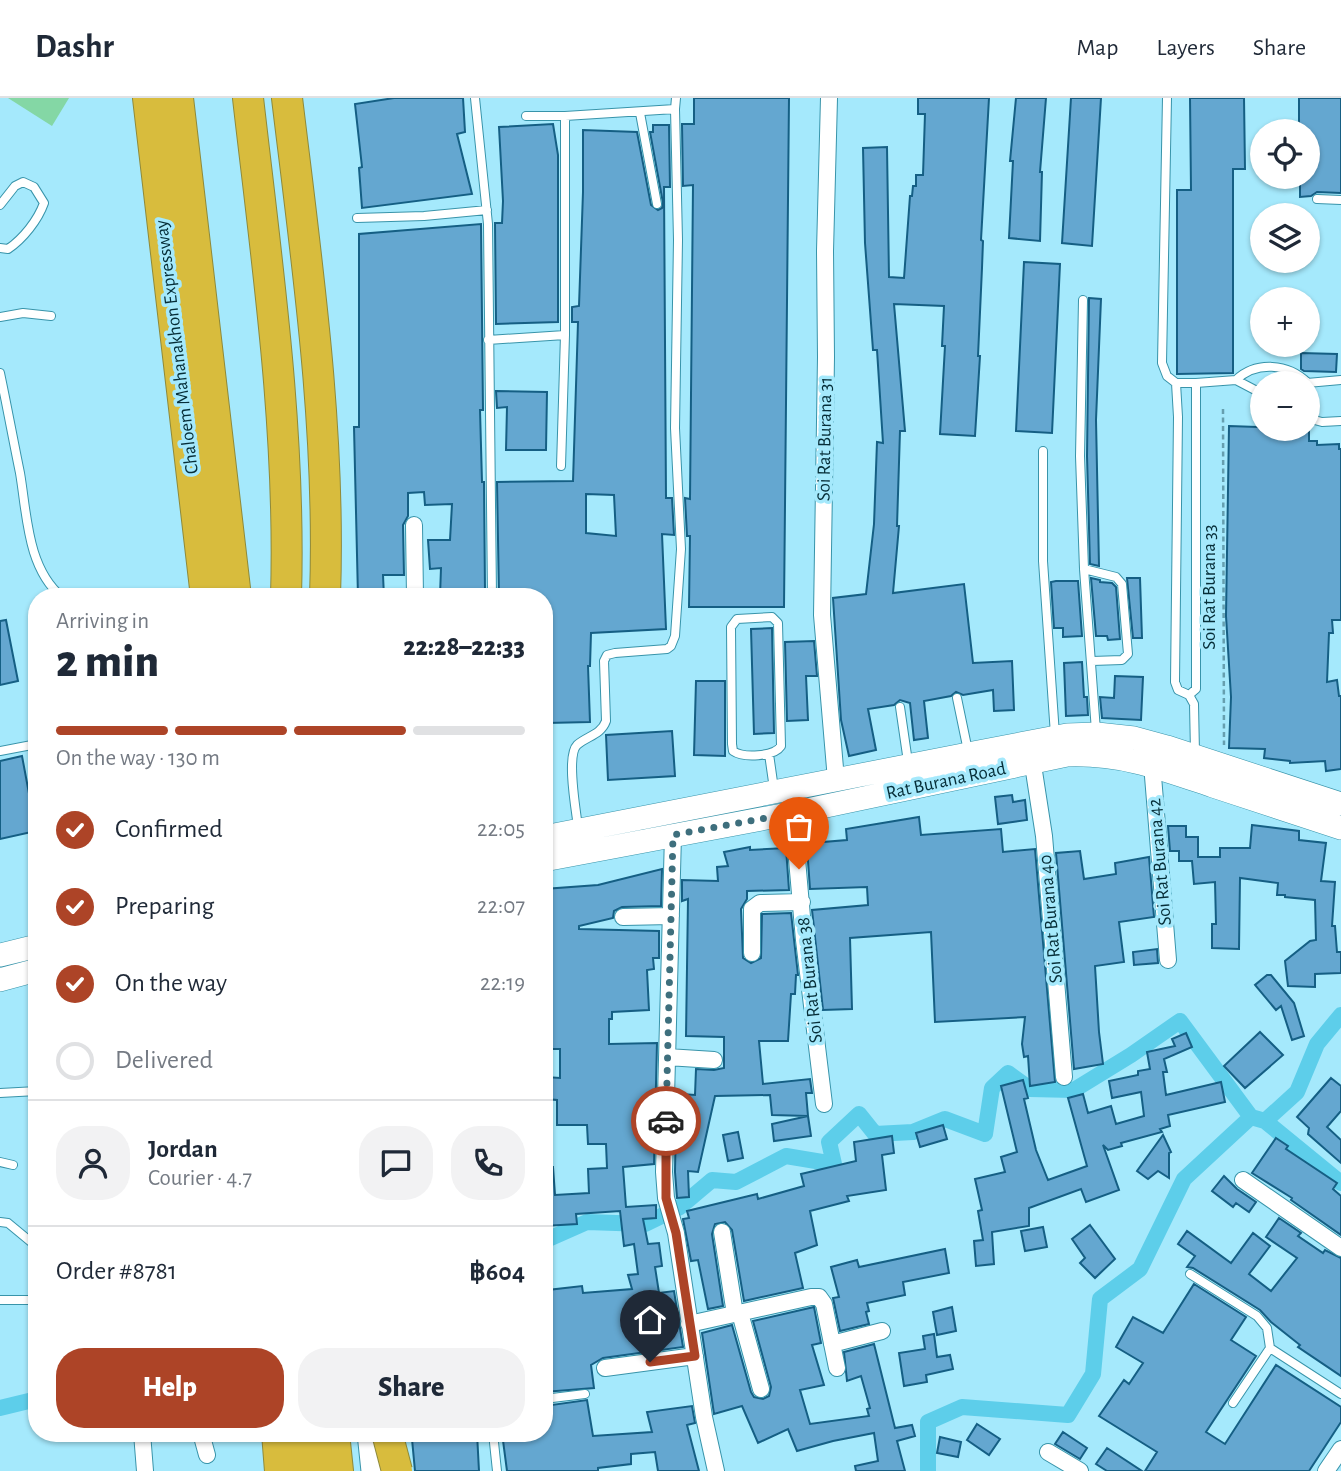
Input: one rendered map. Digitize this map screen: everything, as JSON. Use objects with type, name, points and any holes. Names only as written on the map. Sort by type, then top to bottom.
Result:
[{"type":"highway","name":"Chaloem Mahanakhon Expressway","points":[[148,98],[205,588]]},
{"type":"highway","name":"Chaloem Mahanakhon Expressway","points":[[178,98],[235,588]]},
{"type":"highway","points":[[248,98],[282,411],[286,588]]},
{"type":"highway","points":[[287,98],[321,405],[327,512],[325,588]]},
{"type":"highway","points":[[278,1442],[280,1471]]},
{"type":"highway","points":[[305,1442],[309,1471]]},
{"type":"highway","points":[[335,1442],[338,1471]]},
{"type":"highway","points":[[379,1442],[397,1471]]},
{"type":"main road","name":"Rat Burana Road","points":[[553,858],[793,813],[1097,734],[1134,738],[1224,766],[1303,804],[1341,828]]},
{"type":"main road","name":"Rat Burana Road","points":[[1063,743],[1303,804],[1341,804]]},
{"type":"main road","name":"Rat Burana Road","points":[[553,835],[968,754],[1031,752]]},
{"type":"main road","points":[[0,955],[28,948]]},
{"type":"main road","points":[[0,980],[28,972]]},
{"type":"street","name":"Soi Rat Burana 31","points":[[829,98],[822,615],[836,780]]},
{"type":"street","points":[[414,524],[415,588]]},
{"type":"street","name":"Soi Rat Burana 40","points":[[1031,752],[1045,835],[1064,1077]]},
{"type":"street","name":"Soi Rat Burana 42","points":[[1152,764],[1168,960]]},
{"type":"street","name":"Soi Rat Burana 38","points":[[793,813],[824,1104]]},
{"type":"street","points":[[673,835],[664,1172],[704,1417],[716,1471]]},
{"type":"street","points":[[752,953],[752,909],[755,905],[802,902]]},
{"type":"street","points":[[624,917],[671,916]]},
{"type":"street","points":[[667,1057],[714,1060]]},
{"type":"street","points":[[1243,1180],[1341,1248]]},
{"type":"street","points":[[722,1232],[737,1313],[761,1389]]},
{"type":"street","points":[[689,1324],[819,1297],[824,1304],[837,1368]]},
{"type":"street","points":[[832,1344],[882,1331]]},
{"type":"street","points":[[606,1368],[695,1356]]},
{"type":"street","points":[[145,1471],[146,1442]]},
{"type":"street","points":[[203,1442],[207,1455]]},
{"type":"street","points":[[268,1442],[270,1471]]},
{"type":"street","points":[[372,1471],[374,1442]]},
{"type":"street","points":[[1326,1471],[1341,1449]]},
{"type":"street","points":[[1048,1452],[1080,1471]]},
{"type":"lane","points":[[475,98],[487,210],[492,588]]},
{"type":"lane","points":[[578,830],[571,757],[579,744],[604,729],[604,661],[607,655],[667,649],[675,636],[681,549],[675,428],[678,240],[676,98]]},
{"type":"lane","points":[[1167,98],[1162,363],[1167,376],[1176,383],[1236,380],[1250,387]]},
{"type":"lane","points":[[526,116],[640,113],[675,109]]},
{"type":"lane","points":[[640,113],[657,204]]},
{"type":"lane","points":[[561,466],[565,335],[565,116]]},
{"type":"lane","points":[[0,205],[15,186],[23,182],[34,187],[44,203],[40,214],[15,245],[8,249],[0,248]]},
{"type":"lane","points":[[1317,199],[1341,200]]},
{"type":"lane","points":[[357,218],[424,216],[487,210]]},
{"type":"lane","points":[[1083,300],[1080,456],[1084,569],[1097,734]]},
{"type":"lane","points":[[0,317],[23,313],[51,316]]},
{"type":"lane","points":[[488,340],[565,335]]},
{"type":"lane","points":[[1236,380],[1244,373],[1261,366],[1291,371]]},
{"type":"lane","points":[[0,373],[24,512],[46,581],[53,588]]},
{"type":"lane","points":[[1320,382],[1341,380]]},
{"type":"lane","points":[[1176,383],[1178,417],[1175,682],[1178,690],[1189,695],[1194,704],[1195,756]]},
{"type":"lane","points":[[1189,695],[1196,689],[1196,383]]},
{"type":"lane","points":[[1320,421],[1341,421]]},
{"type":"lane","points":[[1043,451],[1044,561],[1063,743]]},
{"type":"lane","points":[[1084,569],[1116,578],[1122,583],[1128,654],[1122,660],[1092,661]]},
{"type":"lane","points":[[772,617],[778,623],[782,743],[778,751],[769,754],[737,754],[733,751],[731,626],[737,619],[772,617]]},
{"type":"lane","points":[[957,698],[968,754]]},
{"type":"lane","points":[[900,708],[909,765]]},
{"type":"lane","points":[[1,749],[28,745]]},
{"type":"lane","points":[[769,754],[774,792]]},
{"type":"lane","points":[[0,1093],[28,1091]]},
{"type":"lane","points":[[0,1162],[13,1165]]},
{"type":"lane","points":[[0,1223],[8,1223],[28,1240]]},
{"type":"lane","points":[[1190,1274],[1257,1316],[1267,1328],[1270,1348],[1233,1403]]},
{"type":"lane","points":[[0,1300],[28,1300]]},
{"type":"lane","points":[[1270,1348],[1341,1394]]},
{"type":"lane","points":[[553,1398],[585,1394]]},
{"type":"lane","points":[[494,1442],[497,1471]]},
{"type":"path","name":"Soi Rat Burana 33","points":[[1223,409],[1224,766]]},
{"type":"green space","points":[[8,98],[69,98],[52,126]]},
{"type":"building","points":[[394,98],[463,98],[465,132],[457,134],[472,194],[362,208],[359,168],[362,167],[355,104]]},
{"type":"building","points":[[694,98],[789,98],[784,607],[689,607],[690,536],[687,536],[685,498],[690,499],[693,185],[683,186],[682,124],[694,124]]},
{"type":"building","points":[[918,98],[989,98],[981,240],[980,356],[975,436],[940,434],[945,346],[942,346],[944,306],[894,304],[905,431],[900,431],[899,526],[893,593],[964,584],[973,663],[1012,661],[1014,710],[994,711],[993,690],[963,695],[956,692],[951,696],[924,701],[928,738],[914,740],[910,703],[900,700],[894,705],[868,709],[876,750],[849,756],[841,720],[833,598],[866,594],[874,524],[877,442],[883,443],[877,350],[873,350],[865,243],[863,148],[887,147],[889,277],[904,278],[910,196],[913,186],[916,186],[916,175],[923,175],[925,114],[918,114]]},
{"type":"building","points":[[1016,98],[1046,98],[1040,172],[1040,241],[1009,238],[1013,161],[1010,161]]},
{"type":"building","points":[[1071,98],[1101,98],[1092,246],[1062,243]]},
{"type":"building","points":[[1190,98],[1244,98],[1245,169],[1233,169],[1233,373],[1177,374],[1177,190],[1191,190]]},
{"type":"building","points":[[1299,98],[1341,98],[1341,193],[1317,192],[1311,196],[1300,197],[1300,189],[1320,189],[1320,119],[1299,119]]},
{"type":"building","points":[[553,124],[558,155],[558,322],[496,324],[495,223],[502,223],[503,201],[499,127]]},
{"type":"building","points":[[653,125],[669,125],[670,187],[664,187],[666,498],[672,498],[674,535],[662,534],[666,629],[591,633],[588,666],[590,722],[553,723],[553,588],[499,588],[497,482],[573,481],[578,322],[572,322],[572,307],[579,306],[583,130],[637,132],[651,205],[658,210],[663,203],[650,132],[653,132]],"holes":[[[586,494],[614,495],[616,536],[586,533]]]},
{"type":"building","points":[[481,224],[483,410],[480,410],[485,588],[440,588],[441,568],[430,569],[428,540],[450,540],[452,504],[425,505],[424,492],[408,493],[408,516],[403,525],[404,575],[383,575],[384,588],[358,588],[354,427],[359,427],[359,234]]},
{"type":"building","points":[[1024,262],[1060,264],[1052,433],[1016,431]]},
{"type":"building","points":[[1089,298],[1101,299],[1096,420],[1099,566],[1090,564],[1087,456]]},
{"type":"building","points":[[1337,354],[1336,372],[1301,369],[1301,357]]},
{"type":"building","points":[[496,391],[547,392],[546,450],[506,450],[507,407],[497,408]]},
{"type":"building","points":[[1229,426],[1250,427],[1250,441],[1317,441],[1317,445],[1339,444],[1341,620],[1332,620],[1333,633],[1329,633],[1327,682],[1337,680],[1341,696],[1341,769],[1326,771],[1325,761],[1290,763],[1264,758],[1265,749],[1229,748],[1231,697],[1226,616]]},
{"type":"building","points":[[1091,578],[1112,583],[1116,587],[1120,639],[1108,640],[1107,636],[1096,636]]},
{"type":"building","points":[[1127,578],[1140,578],[1142,638],[1133,638]]},
{"type":"building","points":[[1078,581],[1082,636],[1063,637],[1063,628],[1054,628],[1051,582]]},
{"type":"building","points":[[6,620],[18,681],[0,685],[0,621]]},
{"type":"building","points":[[772,628],[774,733],[754,734],[751,629]]},
{"type":"building","points":[[814,641],[817,676],[806,676],[808,720],[787,721],[785,642]]},
{"type":"building","points":[[1082,662],[1088,715],[1066,716],[1064,663]]},
{"type":"building","points":[[1115,676],[1143,677],[1141,720],[1102,718],[1100,697],[1114,698]]},
{"type":"building","points":[[696,681],[725,681],[725,756],[694,755]]},
{"type":"building","points":[[672,731],[675,776],[608,780],[606,735]]},
{"type":"building","points":[[22,756],[28,788],[28,833],[0,839],[0,761]]},
{"type":"building","points":[[1012,795],[1013,802],[1025,800],[1027,820],[998,824],[995,797]]},
{"type":"building","points":[[919,817],[921,835],[1001,829],[1003,852],[1035,849],[1055,1082],[1030,1086],[1028,1056],[1024,1057],[1022,1044],[1025,1017],[935,1022],[931,932],[850,938],[852,1009],[823,1010],[812,910],[868,905],[867,887],[810,889],[807,847],[811,847],[811,843],[847,840],[846,829]]},
{"type":"building","points":[[1252,825],[1299,831],[1299,840],[1326,843],[1321,881],[1335,882],[1332,926],[1335,926],[1337,952],[1341,952],[1341,973],[1315,974],[1315,987],[1288,986],[1285,961],[1310,941],[1316,940],[1315,900],[1277,895],[1278,883],[1240,878],[1239,949],[1212,948],[1212,924],[1216,924],[1215,882],[1194,884],[1192,861],[1179,861],[1179,851],[1170,851],[1168,826],[1186,826],[1186,837],[1198,837],[1198,857],[1220,857],[1220,848],[1250,848]]},
{"type":"building","points":[[750,847],[750,850],[786,848],[789,890],[747,891],[747,899],[741,909],[743,958],[751,963],[761,958],[762,914],[791,913],[798,975],[795,994],[791,994],[788,1041],[759,1041],[763,1084],[810,1079],[812,1093],[806,1093],[808,1116],[772,1115],[770,1095],[715,1096],[698,1172],[688,1171],[689,1197],[677,1198],[676,1117],[681,1117],[682,1094],[695,1095],[696,1069],[724,1068],[724,1037],[686,1036],[688,899],[682,901],[682,880],[718,881],[717,867],[728,866],[724,852]]},
{"type":"building","points":[[1080,851],[1084,879],[1116,874],[1115,863],[1149,857],[1154,917],[1119,922],[1124,962],[1095,966],[1103,1064],[1074,1069],[1056,853]]},
{"type":"building","points":[[662,869],[661,906],[622,907],[614,911],[613,918],[579,926],[579,929],[659,931],[659,958],[653,958],[654,969],[647,970],[649,1010],[612,1012],[612,1019],[609,1019],[609,1044],[657,1043],[654,1164],[623,1167],[626,1207],[656,1205],[656,1218],[643,1219],[648,1244],[659,1243],[662,1266],[655,1267],[659,1293],[674,1291],[683,1347],[603,1358],[591,1365],[594,1388],[553,1391],[553,1289],[582,1286],[583,1293],[632,1289],[628,1275],[638,1274],[634,1244],[624,1246],[620,1211],[576,1214],[577,1224],[553,1225],[553,1167],[555,1195],[589,1193],[588,1169],[607,1168],[606,1144],[588,1144],[587,1125],[557,1125],[557,1100],[553,1100],[553,1078],[560,1078],[560,1049],[553,1049],[553,888],[598,885]]},
{"type":"building","points":[[1157,949],[1158,963],[1134,965],[1133,952]]},
{"type":"building","points":[[1267,975],[1271,975],[1294,1003],[1304,1036],[1292,1040],[1281,1006],[1276,1010],[1255,985]]},
{"type":"building","points":[[1260,1032],[1283,1055],[1245,1088],[1224,1066]]},
{"type":"building","points":[[1186,1033],[1192,1047],[1164,1059],[1167,1072],[1163,1072],[1166,1095],[1221,1082],[1225,1102],[1168,1115],[1170,1126],[1160,1129],[1162,1132],[1121,1143],[1122,1146],[1108,1150],[1103,1145],[1119,1190],[1086,1202],[1081,1189],[1029,1208],[1029,1226],[992,1232],[994,1264],[976,1266],[974,1241],[983,1240],[978,1211],[982,1210],[975,1179],[1005,1172],[1001,1157],[1017,1152],[1001,1086],[1023,1080],[1028,1098],[1024,1099],[1036,1150],[1048,1180],[1087,1166],[1068,1098],[1083,1094],[1088,1113],[1111,1106],[1116,1124],[1144,1116],[1141,1092],[1112,1098],[1109,1081],[1138,1075],[1138,1071],[1150,1069],[1147,1052],[1175,1046],[1172,1039]]},
{"type":"building","points":[[1331,1078],[1341,1086],[1341,1111],[1327,1127],[1341,1140],[1341,1163],[1308,1134],[1309,1128],[1297,1117]]},
{"type":"building","points":[[808,1116],[811,1136],[774,1141],[772,1124]]},
{"type":"building","points":[[943,1125],[947,1139],[920,1147],[916,1133]]},
{"type":"building","points":[[738,1132],[743,1158],[728,1161],[723,1135]]},
{"type":"building","points":[[1163,1135],[1171,1152],[1169,1178],[1158,1171],[1148,1179],[1137,1171]]},
{"type":"building","points":[[892,1136],[894,1153],[882,1155],[886,1190],[847,1196],[849,1201],[810,1211],[817,1245],[795,1253],[803,1288],[744,1301],[732,1230],[725,1222],[715,1224],[712,1234],[723,1306],[708,1309],[698,1260],[691,1261],[683,1219],[689,1218],[687,1211],[757,1194],[758,1199],[804,1186],[801,1174],[856,1161],[854,1142]]},
{"type":"building","points":[[1276,1138],[1288,1146],[1286,1149],[1337,1183],[1333,1189],[1341,1196],[1341,1235],[1291,1200],[1292,1198],[1252,1173]]},
{"type":"building","points":[[1224,1176],[1256,1202],[1249,1212],[1236,1203],[1233,1207],[1212,1191]]},
{"type":"building","points":[[1279,1218],[1301,1233],[1298,1236],[1323,1253],[1325,1250],[1341,1258],[1341,1376],[1298,1347],[1300,1345],[1260,1310],[1193,1268],[1187,1267],[1195,1256],[1178,1244],[1187,1231],[1231,1263],[1253,1233],[1270,1246],[1249,1274],[1271,1291],[1297,1258],[1266,1237]]},
{"type":"building","points":[[1090,1225],[1115,1259],[1095,1278],[1080,1263],[1085,1258],[1072,1239]]},
{"type":"building","points":[[1043,1227],[1047,1247],[1025,1251],[1021,1231]]},
{"type":"building","points":[[945,1249],[949,1273],[903,1282],[905,1295],[867,1303],[869,1324],[840,1331],[833,1298],[839,1297],[831,1267],[857,1260],[859,1267]]},
{"type":"building","points":[[1194,1284],[1246,1317],[1231,1340],[1256,1356],[1206,1432],[1225,1444],[1276,1365],[1341,1407],[1341,1422],[1309,1471],[1145,1471],[1157,1452],[1099,1416],[1124,1380],[1129,1384],[1143,1363],[1116,1347],[1133,1317],[1163,1333]]},
{"type":"building","points":[[814,1307],[821,1343],[812,1345],[824,1385],[800,1390],[810,1424],[869,1416],[867,1409],[870,1408],[861,1376],[847,1381],[844,1352],[874,1344],[895,1428],[912,1425],[915,1436],[897,1441],[905,1471],[856,1471],[855,1466],[878,1461],[874,1433],[797,1451],[788,1429],[758,1443],[742,1406],[714,1414],[702,1333],[732,1325],[751,1392],[754,1397],[763,1399],[769,1396],[771,1387],[753,1321]]},
{"type":"building","points":[[952,1307],[956,1331],[937,1335],[933,1312]]},
{"type":"building","points":[[934,1334],[937,1357],[950,1355],[953,1369],[926,1375],[927,1382],[904,1386],[899,1353],[925,1349],[923,1336]]},
{"type":"building","points":[[587,1400],[593,1436],[652,1432],[647,1412],[692,1406],[695,1423],[687,1425],[699,1471],[658,1471],[655,1452],[631,1454],[631,1464],[598,1468],[598,1471],[507,1471],[503,1442],[553,1442],[553,1405]]},
{"type":"building","points":[[977,1424],[1000,1439],[989,1455],[967,1440]]},
{"type":"building","points":[[1063,1432],[1087,1448],[1080,1459],[1055,1444]]},
{"type":"building","points":[[940,1437],[961,1442],[958,1457],[937,1453]]},
{"type":"building","points":[[412,1442],[477,1442],[479,1471],[415,1471]]},
{"type":"building","points":[[1107,1448],[1142,1471],[1107,1471],[1096,1464]]},
{"type":"waterway","points":[[928,1471],[928,1422],[962,1407],[1068,1415],[1093,1374],[1100,1299],[1140,1269],[1184,1179],[1251,1117],[1265,1121],[1297,1092],[1317,1044],[1341,1015]]},
{"type":"waterway","points":[[553,1237],[587,1222],[645,1224],[680,1207],[712,1180],[736,1182],[786,1156],[834,1164],[829,1142],[859,1114],[875,1134],[913,1132],[945,1119],[985,1134],[992,1088],[1008,1073],[1030,1089],[1074,1090],[1180,1021],[1251,1117]]},
{"type":"waterway","points":[[1265,1121],[1341,1183]]},
{"type":"waterway","points":[[0,1408],[28,1401]]},
{"type":"way so far","points":[[666,1121],[673,835],[793,813],[799,869]]},
{"type":"route","points":[[650,1362],[695,1356],[674,1222],[666,1198],[666,1121]]}]
